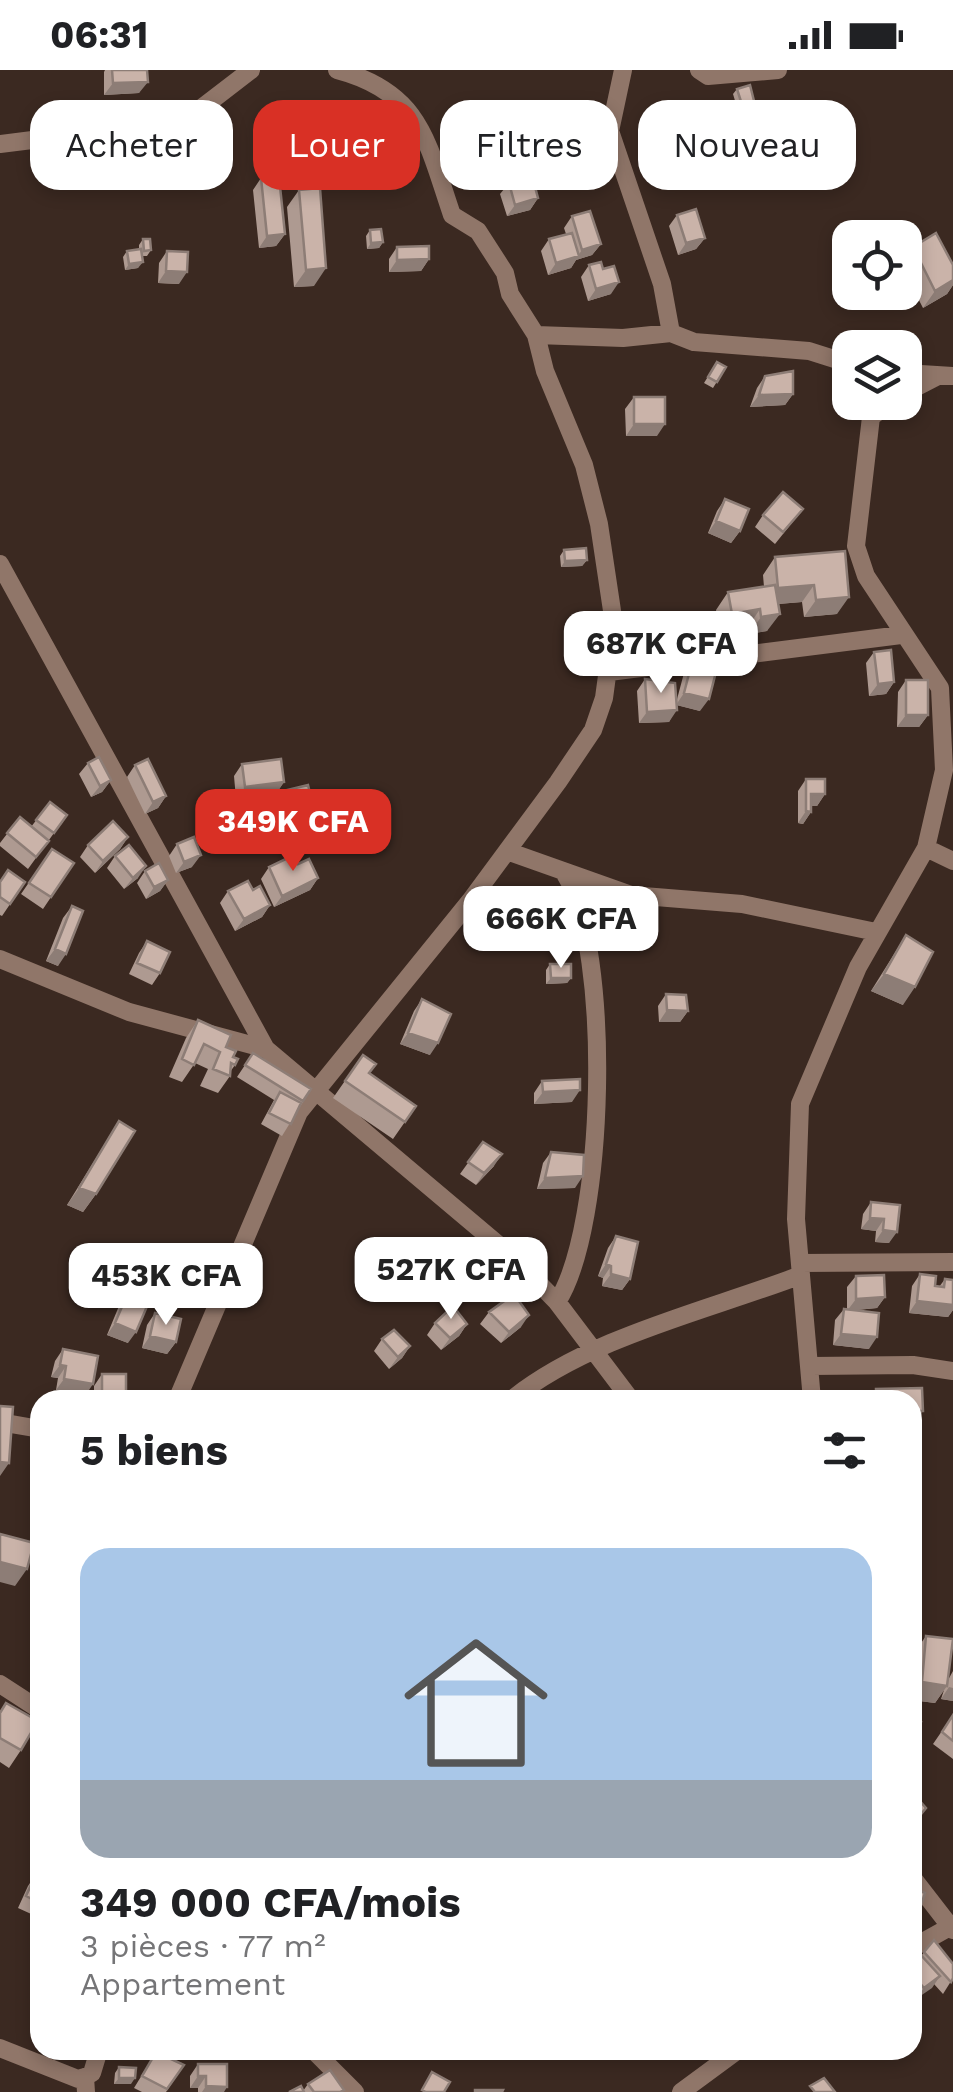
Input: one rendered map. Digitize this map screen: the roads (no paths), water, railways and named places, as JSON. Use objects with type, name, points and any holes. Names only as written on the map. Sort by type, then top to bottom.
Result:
[{"type":"street","points":[[0,144],[56,137],[119,120],[150,124],[186,120],[251,70]]},
{"type":"street","points":[[181,1390],[299,1112],[507,850],[593,730],[609,672],[614,624],[600,524],[536,335],[478,231],[452,215],[435,161],[404,105],[383,85],[337,70]]},
{"type":"street","points":[[623,70],[610,131],[662,284],[671,333]]},
{"type":"street","points":[[699,70],[708,76],[778,70]]},
{"type":"street","points":[[536,335],[624,338],[671,333],[694,342],[809,351],[832,358]]},
{"type":"street","points":[[812,1390],[796,1219],[800,1104],[876,932],[926,848],[944,770],[942,696],[866,576],[856,546],[869,420]]},
{"type":"street","points":[[0,564],[266,1049],[441,1193],[556,1302],[624,1390]]},
{"type":"street","points":[[609,672],[901,635]]},
{"type":"street","points":[[926,848],[953,861]]},
{"type":"street","points":[[507,850],[564,874],[631,895],[742,904],[876,932]]},
{"type":"street","points":[[556,1302],[567,1286],[589,1201],[595,1040],[588,940],[564,874]]},
{"type":"street","points":[[0,958],[129,1012],[266,1049]]},
{"type":"street","points":[[524,1390],[552,1368],[594,1349],[801,1269],[953,1262]]},
{"type":"street","points":[[811,1366],[913,1365],[953,1371]]},
{"type":"street","points":[[0,1422],[30,1427]]},
{"type":"street","points":[[0,1684],[30,1704]]},
{"type":"street","points":[[922,1890],[951,1928],[922,1943]]},
{"type":"street","points":[[0,2048],[30,2060]]},
{"type":"street","points":[[30,2060],[86,2085],[96,2060]]},
{"type":"street","points":[[324,2060],[355,2092]]},
{"type":"street","points":[[681,2092],[724,2060]]}]
